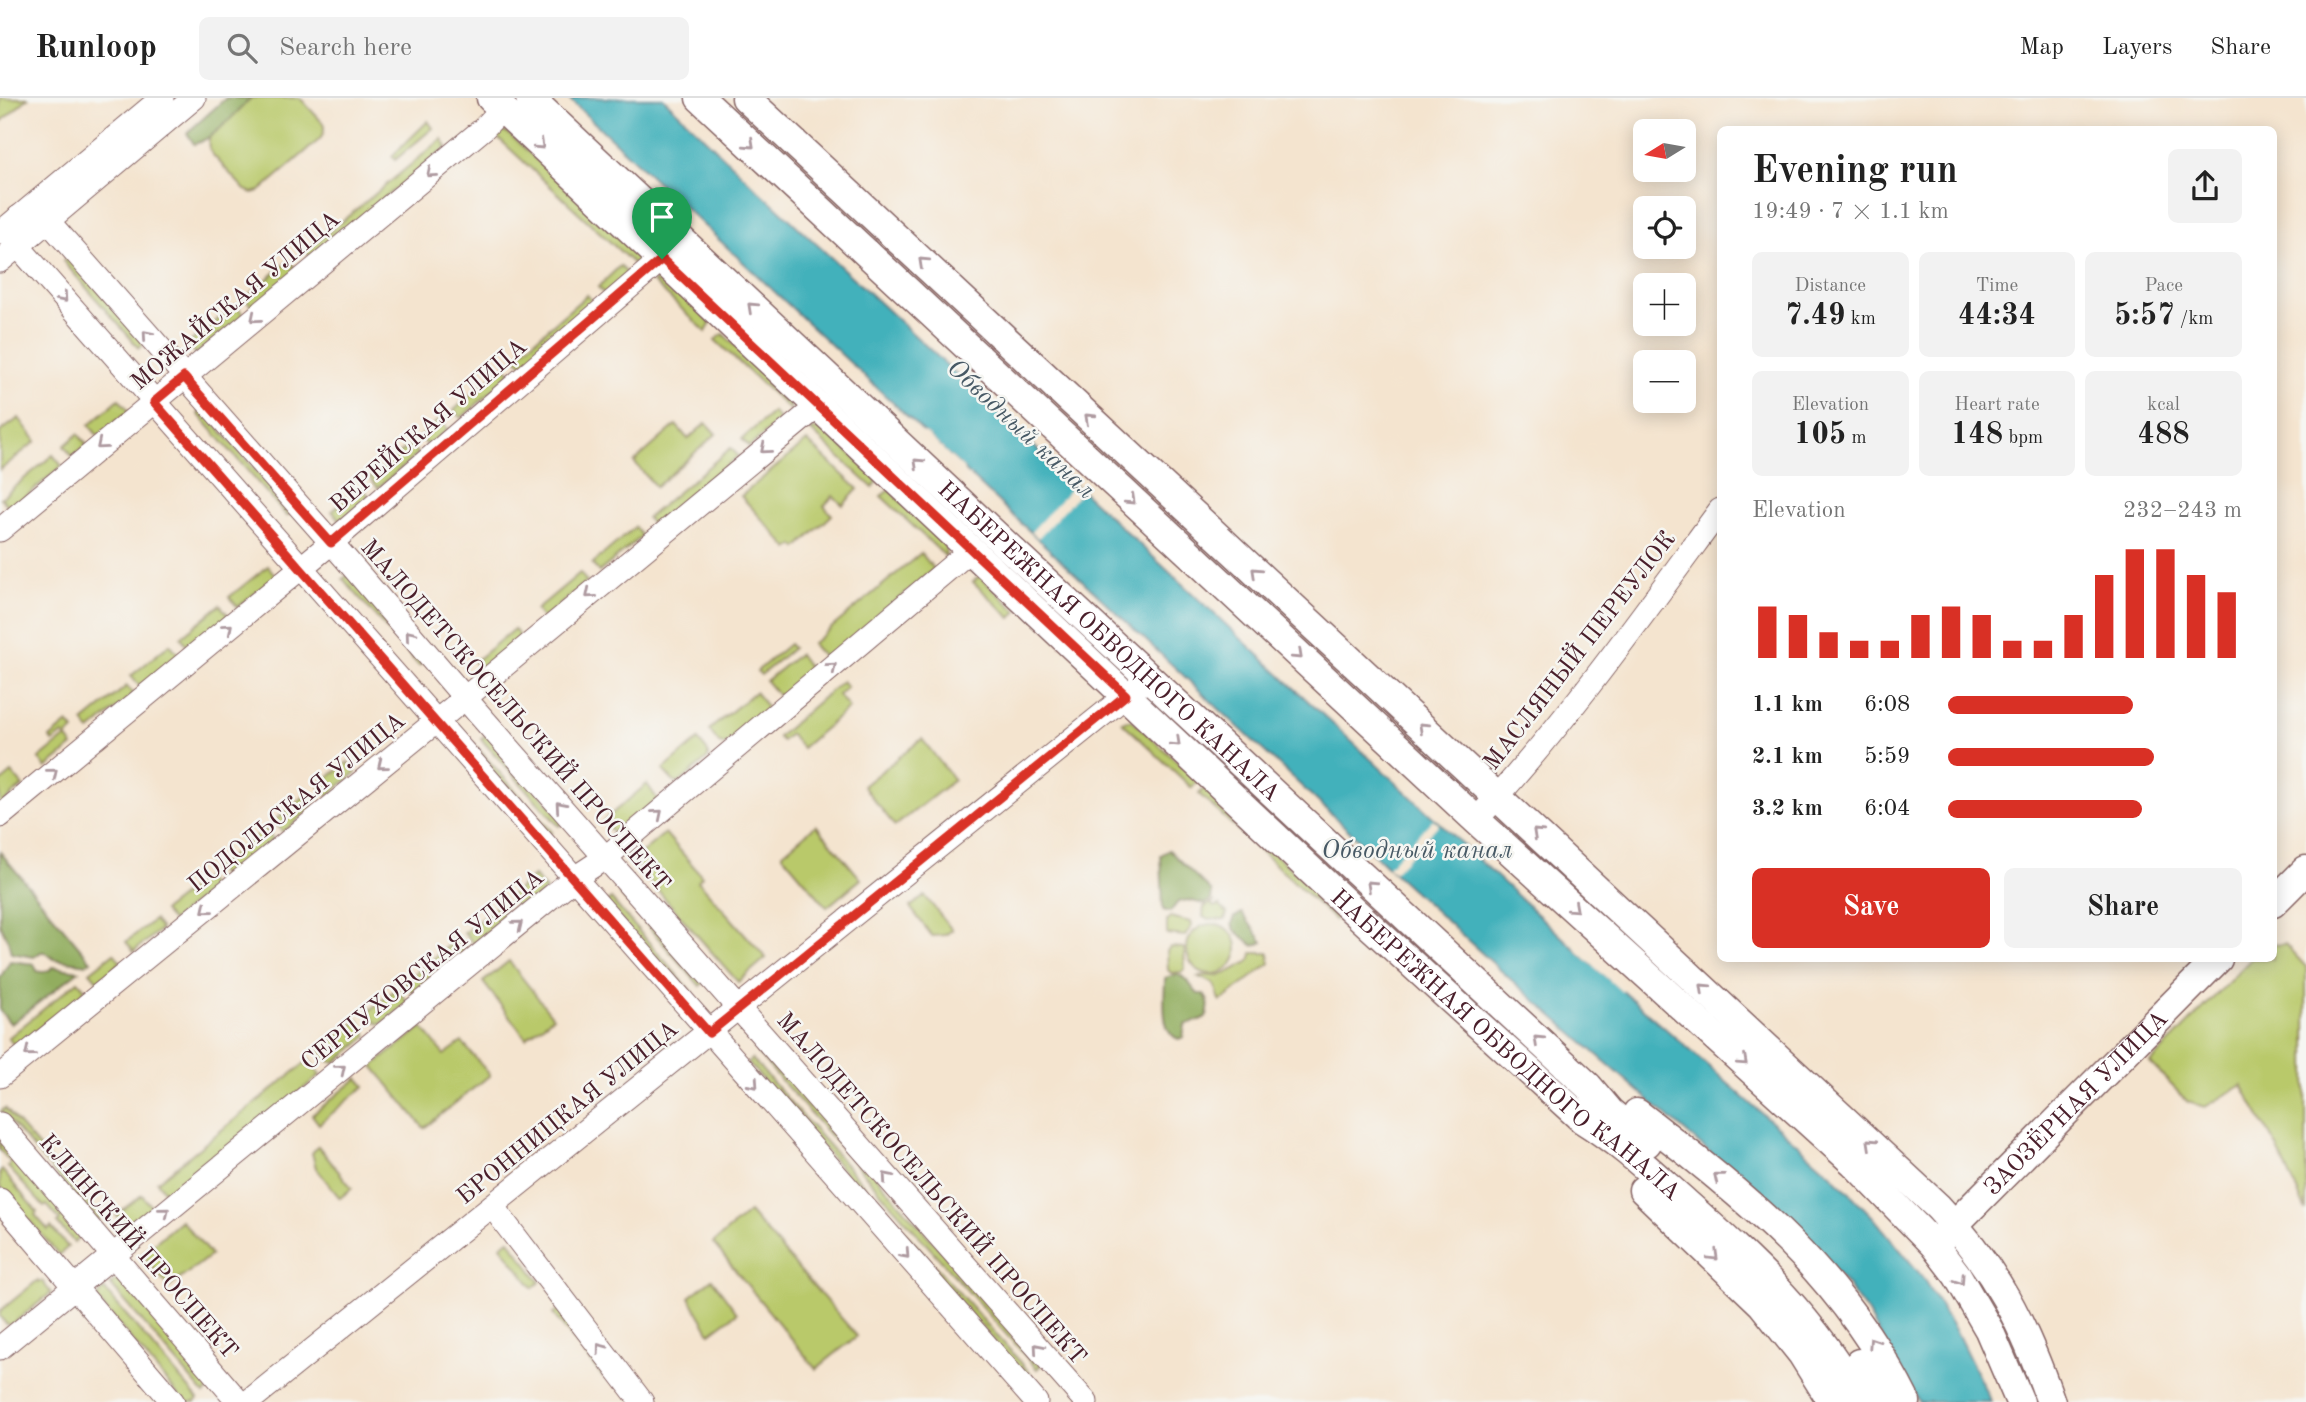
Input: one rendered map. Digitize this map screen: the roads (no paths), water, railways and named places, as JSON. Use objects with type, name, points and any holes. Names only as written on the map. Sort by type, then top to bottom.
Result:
[{"type":"main road","name":"НАБЕРЕЖНАЯ ОБВОДНОГО КАНАЛА","points":[[530,98],[1148,678],[1588,1086],[1610,1112],[1703,1192],[1795,1278],[1838,1331],[1881,1402]]},
{"type":"main road","points":[[700,98],[1476,820],[1854,1163],[1934,1245],[1957,1275],[1978,1309],[2020,1402]]},
{"type":"main road","points":[[746,98],[1955,1224],[1986,1262],[2012,1307],[2051,1402]]},
{"type":"main road","name":"НАБЕРЕЖНАЯ ОБВОДНОГО КАНАЛА","points":[[496,103],[1389,944],[1582,1119],[1614,1139],[1729,1241],[1779,1289],[1822,1341],[1859,1402]]},
{"type":"main road","points":[[2277,899],[2306,870]]},
{"type":"main road","name":"ЗАОЗЁРНАЯ УЛИЦА","points":[[1934,1245],[2215,962]]},
{"type":"main road","points":[[1588,1086],[1621,1101],[1727,1184],[1788,1240],[1836,1290],[1858,1319],[1906,1402]]},
{"type":"main road","points":[[1582,1119],[1602,1152],[1762,1304],[1802,1354],[1832,1402]]},
{"type":"street","points":[[6,247],[19,217],[162,98]]},
{"type":"street","points":[[6,247],[48,221],[194,98]]},
{"type":"street","name":"МОЖАЙСКАЯ УЛИЦА","points":[[0,530],[483,129],[496,103]]},
{"type":"street","points":[[19,217],[48,221]]},
{"type":"street","name":"МАЛОДЕТСКОСЕЛЬСКИЙ ПРОСПЕКТ","points":[[48,221],[1083,1401]]},
{"type":"street","points":[[6,247],[154,402],[1036,1402]]},
{"type":"street","name":"ВЕРЕЙСКАЯ УЛИЦА","points":[[0,816],[331,543],[662,259]]},
{"type":"street","name":"ПОДОЛЬСКАЯ УЛИЦА","points":[[0,1076],[436,722],[818,406]]},
{"type":"street","name":"МАСЛЯНЫЙ ПЕРЕУЛОК","points":[[1476,820],[1580,700],[1717,514]]},
{"type":"street","name":"СЕРПУХОВСКАЯ УЛИЦА","points":[[0,1348],[573,879],[605,858],[972,549]]},
{"type":"street","name":"БРОННИЦКАЯ УЛИЦА","points":[[248,1402],[1148,678]]},
{"type":"street","name":"КЛИНСКИЙ ПРОСПЕКТ","points":[[0,1125],[239,1402]]},
{"type":"street","points":[[0,1200],[173,1402]]},
{"type":"street","points":[[492,1206],[642,1402]]},
{"type":"water","name":"Обводный канал","points":[[568,98],[663,98],[768,199],[1577,951],[1831,1174],[1873,1217],[1921,1275],[1957,1333],[1991,1402],[1919,1402],[1867,1312],[1821,1255],[1767,1203],[1508,977],[1394,873]]}]
